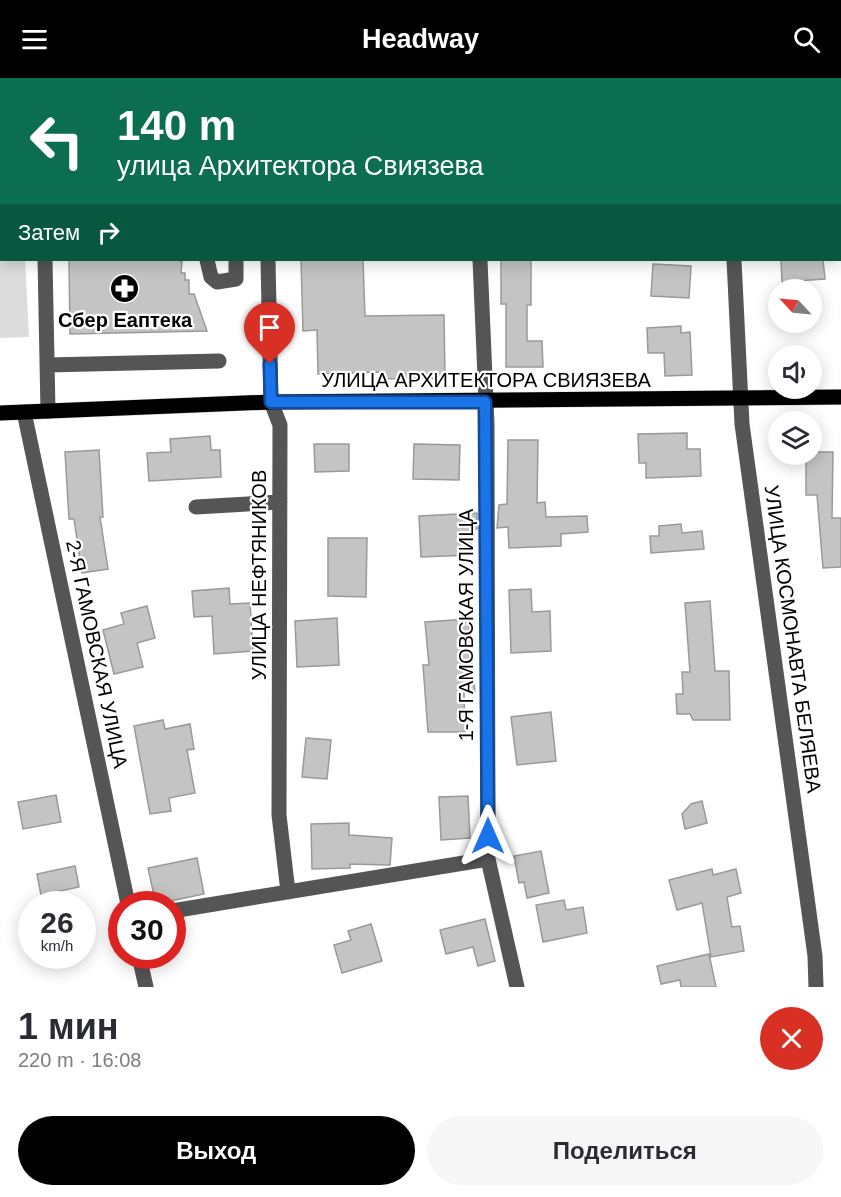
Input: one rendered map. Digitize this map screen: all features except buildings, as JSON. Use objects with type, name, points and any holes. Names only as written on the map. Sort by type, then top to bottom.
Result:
[{"type":"main road","name":"УЛИЦА АРХИТЕКТОРА СВИЯЗЕВА","points":[[0,412],[271,402],[485,402],[841,397]]},
{"type":"street","points":[[45,261],[48,411]]},
{"type":"street","points":[[207,261],[211,277],[217,282],[236,279],[236,261]]},
{"type":"street","name":"УЛИЦА НЕФТЯНИКОВ","points":[[268,261],[271,402],[280,425],[279,815],[288,892]]},
{"type":"street","name":"1-Я ГАМОВСКАЯ УЛИЦА","points":[[480,261],[485,402],[488,859],[517,987]]},
{"type":"street","name":"УЛИЦА КОСМОНАВТА БЕЛЯЕВА","points":[[734,261],[743,435],[815,956],[816,987]]},
{"type":"street","points":[[47,366],[219,361]]},
{"type":"street","name":"2-Я ГАМОВСКАЯ УЛИЦА","points":[[24,412],[125,891]]},
{"type":"street","points":[[196,507],[280,502]]},
{"type":"street","points":[[186,909],[488,859]]},
{"type":"street","points":[[142,969],[146,987]]},
{"type":"shaded area","points":[[0,261],[25,261],[29,337],[0,338]]},
{"type":"place","name":"Сбер Еаптека","points":[[125,289]]},
{"type":"route","points":[[270,364],[271,402],[485,402],[487,424],[488,836]]}]
